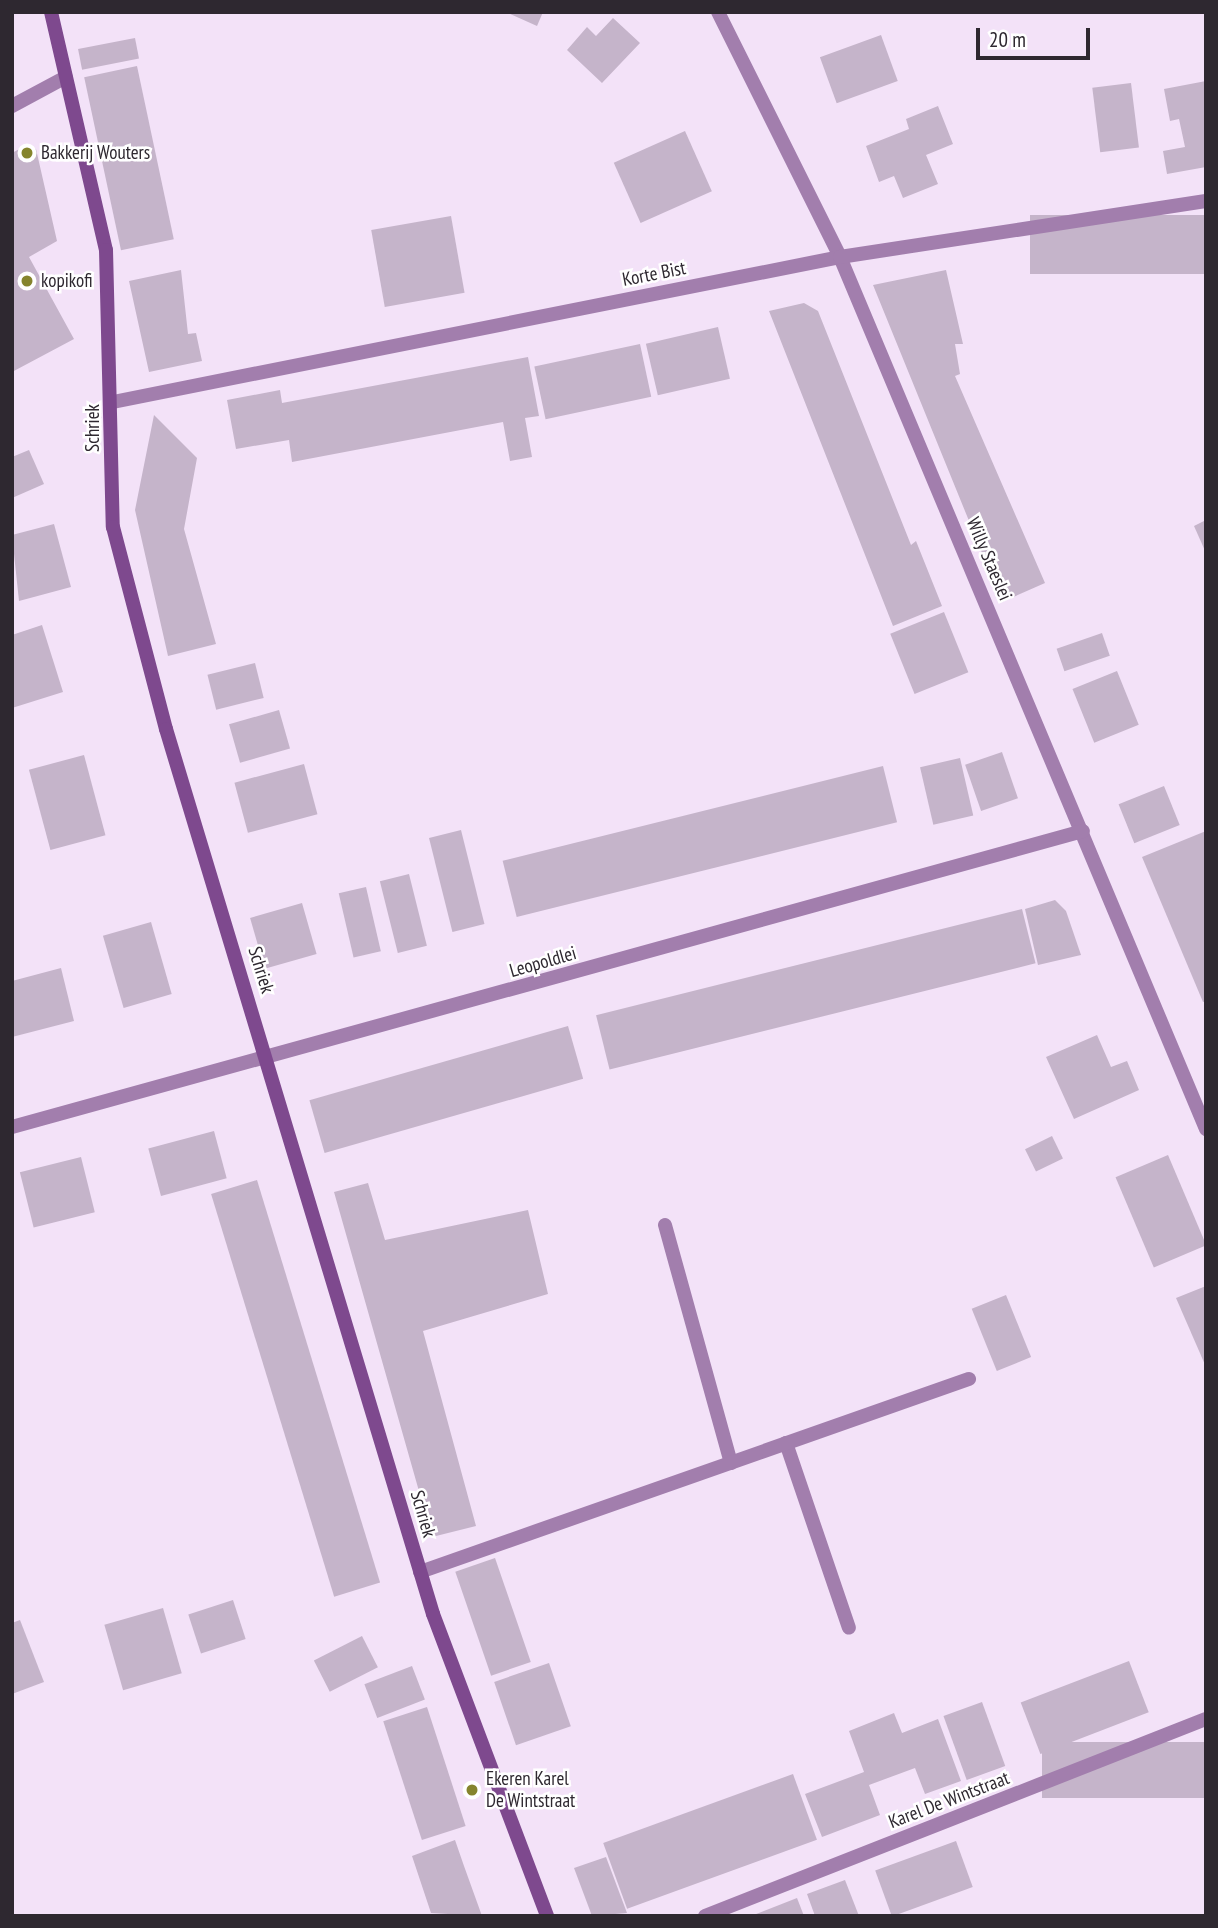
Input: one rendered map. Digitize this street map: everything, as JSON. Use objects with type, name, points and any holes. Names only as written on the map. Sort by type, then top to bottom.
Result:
[{"type":"street","name":"Schriek","points":[[51,12],[106,250],[113,402],[113,527],[166,729],[268,1059],[420,1572],[493,1783],[547,1916]]},
{"type":"street","name":"Willy Staeslei","points":[[718,12],[840,257],[1206,1129]]},
{"type":"street","points":[[12,106],[66,78]]},
{"type":"street","name":"Korte Bist","points":[[113,402],[840,257],[1206,201]]},
{"type":"street","name":"Leopoldlei","points":[[12,1127],[268,1059],[1083,831]]},
{"type":"street","points":[[665,1225],[731,1463]]},
{"type":"street","points":[[420,1572],[969,1379]]},
{"type":"street","points":[[786,1443],[849,1628]]},
{"type":"street","name":"Karel De Wintstraat","points":[[705,1916],[1206,1719]]},
{"type":"building","points":[[506,12],[543,12],[537,26]]},
{"type":"building","points":[[613,18],[640,43],[602,83],[567,50],[587,27],[596,36]]},
{"type":"building","points":[[881,35],[898,81],[837,103],[820,57]]},
{"type":"building","points":[[135,38],[139,59],[82,70],[78,49]]},
{"type":"building","points":[[137,66],[174,239],[121,250],[84,77]]},
{"type":"building","points":[[1206,81],[1206,167],[1167,174],[1163,151],[1185,147],[1179,119],[1170,121],[1164,89]]},
{"type":"building","points":[[1131,83],[1139,148],[1100,152],[1092,88]]},
{"type":"building","points":[[938,106],[953,144],[926,155],[938,184],[903,198],[894,176],[879,182],[866,146],[909,129],[906,119]]},
{"type":"building","points":[[685,131],[712,191],[641,223],[614,163]]},
{"type":"building","points":[[25,146],[36,149],[57,241],[29,257],[74,339],[12,372],[12,153]]},
{"type":"building","points":[[1030,215],[1206,215],[1206,274],[1030,274]]},
{"type":"building","points":[[451,216],[465,293],[385,307],[371,230]]},
{"type":"building","points":[[181,270],[188,334],[196,333],[202,361],[149,372],[129,281]]},
{"type":"building","points":[[946,270],[963,344],[955,344],[960,374],[955,376],[1045,583],[1002,602],[873,285]]},
{"type":"building","points":[[804,303],[818,311],[911,545],[916,541],[942,606],[893,626],[769,311]]},
{"type":"building","points":[[718,327],[730,379],[658,395],[646,344]]},
{"type":"building","points":[[640,344],[651,397],[546,419],[534,366]]},
{"type":"building","points":[[528,357],[539,416],[525,418],[532,457],[510,461],[503,422],[292,462],[289,440],[236,449],[227,400],[280,390],[282,403]]},
{"type":"building","points":[[154,415],[197,458],[184,529],[216,644],[168,656],[135,510]]},
{"type":"building","points":[[29,450],[44,484],[12,498],[12,457]]},
{"type":"building","points":[[1206,520],[1206,553],[1194,526]]},
{"type":"building","points":[[54,524],[71,587],[19,601],[12,535]]},
{"type":"building","points":[[944,612],[968,672],[915,694],[890,634]]},
{"type":"building","points":[[42,625],[63,692],[12,708],[12,635]]},
{"type":"building","points":[[1102,633],[1110,656],[1064,671],[1057,649]]},
{"type":"building","points":[[255,663],[264,698],[216,710],[207,675]]},
{"type":"building","points":[[1117,671],[1139,725],[1094,743],[1072,689]]},
{"type":"building","points":[[279,710],[290,748],[240,763],[229,724]]},
{"type":"building","points":[[1002,752],[1018,798],[981,811],[965,765]]},
{"type":"building","points":[[84,755],[105,835],[50,850],[29,770]]},
{"type":"building","points":[[960,758],[973,815],[933,825],[920,767]]},
{"type":"building","points":[[304,764],[317,814],[248,833],[234,783]]},
{"type":"building","points":[[883,766],[897,822],[517,917],[503,861]]},
{"type":"building","points":[[1164,786],[1180,825],[1134,843],[1119,804]]},
{"type":"building","points":[[461,830],[484,924],[452,932],[429,838]]},
{"type":"building","points":[[1206,831],[1206,1001],[1203,1002],[1142,857]]},
{"type":"building","points":[[409,874],[427,946],[398,953],[380,881]]},
{"type":"building","points":[[366,887],[381,951],[354,958],[339,893]]},
{"type":"building","points":[[1055,900],[1066,911],[1081,955],[1038,965],[1025,909]]},
{"type":"building","points":[[302,903],[317,954],[265,969],[250,918]]},
{"type":"building","points":[[1022,909],[1036,963],[610,1070],[596,1015]]},
{"type":"building","points":[[151,922],[172,994],[124,1008],[103,936]]},
{"type":"building","points":[[61,968],[74,1021],[12,1037],[12,981]]},
{"type":"building","points":[[568,1026],[583,1079],[325,1153],[309,1100]]},
{"type":"building","points":[[1097,1035],[1111,1067],[1127,1061],[1139,1090],[1074,1119],[1046,1057]]},
{"type":"building","points":[[214,1131],[227,1178],[161,1196],[148,1149]]},
{"type":"building","points":[[1052,1136],[1063,1158],[1036,1172],[1025,1149]]},
{"type":"building","points":[[1168,1155],[1206,1245],[1154,1267],[1116,1177]]},
{"type":"building","points":[[81,1157],[95,1212],[34,1228],[20,1172]]},
{"type":"building","points":[[257,1180],[380,1583],[334,1597],[211,1194]]},
{"type":"building","points":[[368,1183],[385,1240],[528,1210],[548,1294],[423,1331],[476,1526],[432,1537],[334,1192]]},
{"type":"building","points":[[1206,1286],[1206,1367],[1176,1298]]},
{"type":"building","points":[[1006,1295],[1031,1357],[997,1371],[972,1309]]},
{"type":"building","points":[[495,1558],[531,1662],[491,1676],[455,1572]]},
{"type":"building","points":[[233,1600],[246,1639],[201,1654],[188,1615]]},
{"type":"building","points":[[163,1608],[182,1673],[123,1690],[104,1625]]},
{"type":"building","points":[[20,1620],[44,1682],[12,1694],[12,1623]]},
{"type":"building","points":[[362,1636],[378,1667],[330,1692],[314,1661]]},
{"type":"building","points":[[1129,1661],[1149,1712],[1040,1754],[1021,1703]]},
{"type":"building","points":[[549,1663],[571,1726],[516,1745],[494,1682]]},
{"type":"building","points":[[412,1666],[425,1700],[377,1718],[364,1684]]},
{"type":"building","points":[[982,1702],[1005,1766],[967,1780],[943,1716]]},
{"type":"building","points":[[427,1707],[466,1826],[422,1840],[383,1721]]},
{"type":"building","points":[[894,1713],[902,1733],[938,1719],[961,1781],[925,1794],[915,1768],[869,1785],[880,1815],[822,1837],[805,1794],[864,1772],[849,1731]]},
{"type":"building","points":[[1042,1742],[1206,1742],[1206,1798],[1042,1798]]},
{"type":"building","points":[[793,1774],[817,1840],[627,1909],[603,1843]]},
{"type":"building","points":[[455,1840],[482,1916],[431,1913],[412,1856]]},
{"type":"building","points":[[956,1841],[973,1887],[892,1916],[875,1870]]},
{"type":"building","points":[[606,1857],[627,1913],[592,1916],[574,1868]]},
{"type":"building","points":[[845,1880],[859,1916],[815,1916],[807,1894]]},
{"type":"building","points":[[797,1898],[804,1916],[751,1916]]},
{"type":"place","name":"Bakkerij Wouters","points":[[27,153]]},
{"type":"place","name":"kopikofi","points":[[27,281]]},
{"type":"place","name":"Ekeren Karel De Wintstraat","points":[[472,1790]]}]
